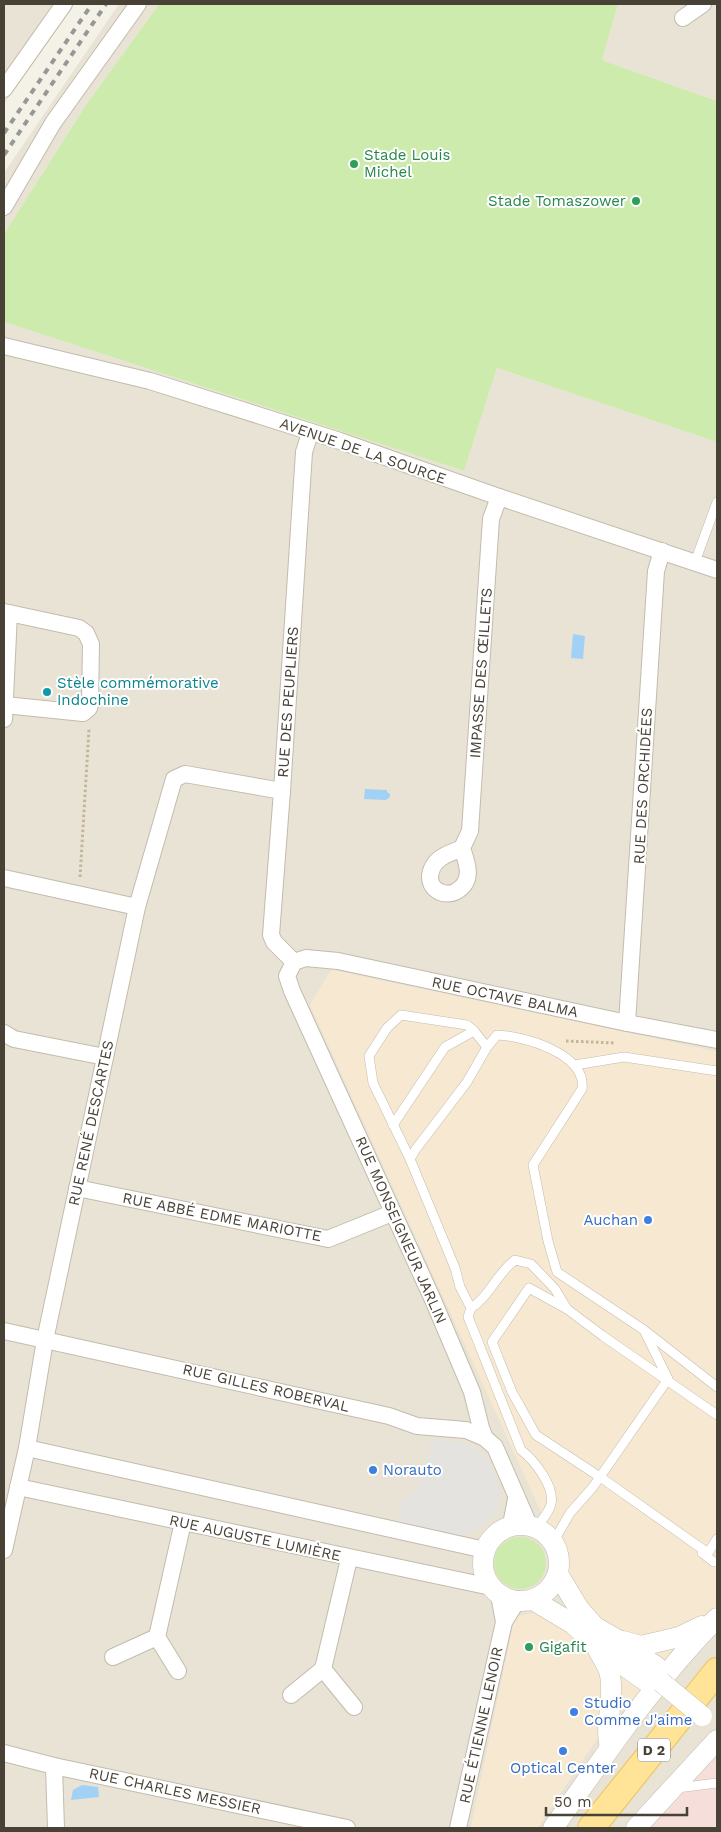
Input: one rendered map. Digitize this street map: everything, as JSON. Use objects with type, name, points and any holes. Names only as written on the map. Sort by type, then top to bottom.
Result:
[{"type":"main road","name":"D 2","points":[[591,1828],[717,1671]]},
{"type":"street","points":[[4,90],[64,4]]},
{"type":"street","points":[[4,207],[53,123],[138,4]]},
{"type":"street","points":[[683,18],[703,4]]},
{"type":"street","name":"AVENUE DE LA SOURCE","points":[[4,346],[150,381],[340,441],[499,497],[717,570]]},
{"type":"street","name":"RUE DES PEUPLIERS","points":[[294,962],[274,942],[270,935],[282,791],[304,452],[310,432]]},
{"type":"street","name":"IMPASSE DES ŒILLETS","points":[[462,848],[470,831],[491,519],[499,497]]},
{"type":"street","name":"RUE DES ORCHIDÉES","points":[[628,1023],[656,571],[662,551]]},
{"type":"street","points":[[6,613],[79,628],[86,633],[91,644],[90,704],[87,711],[77,713],[4,712],[6,613]]},
{"type":"street","name":"RUE RENÉ DESCARTES","points":[[4,1550],[6,1527],[27,1448],[45,1340],[137,907],[174,779],[184,774],[282,791]]},
{"type":"street","points":[[4,878],[137,907]]},
{"type":"street","name":"RUE OCTAVE BALMA","points":[[294,962],[306,958],[338,961],[628,1023],[717,1040]]},
{"type":"street","name":"RUE MONSEIGNEUR JARLIN","points":[[294,962],[287,976],[292,991],[433,1300],[472,1392],[485,1438],[495,1447],[525,1526]]},
{"type":"street","points":[[4,1033],[14,1039],[105,1057]]},
{"type":"street","name":"RUE ABBÉ EDME MARIOTTE","points":[[77,1188],[328,1239],[392,1213]]},
{"type":"street","name":"RUE GILLES ROBERVAL","points":[[4,1332],[389,1416],[441,1434],[466,1430],[485,1438]]},
{"type":"street","points":[[27,1448],[401,1529],[485,1550]]},
{"type":"street","name":"RUE AUGUSTE LUMIÈRE","points":[[18,1487],[349,1558],[510,1596]]},
{"type":"street","points":[[178,1671],[157,1637],[183,1522]]},
{"type":"street","points":[[510,1596],[544,1594],[553,1585],[560,1563],[554,1541],[546,1533],[525,1526],[500,1531],[491,1539],[485,1550],[483,1563],[485,1576],[510,1596],[573,1624],[596,1646],[647,1682],[661,1682]]},
{"type":"street","points":[[291,1695],[323,1669],[349,1558]]},
{"type":"street","points":[[558,1574],[579,1609],[595,1627],[618,1640],[656,1667],[661,1682],[710,1722]]},
{"type":"street","name":"RUE ÉTIENNE LENOIR","points":[[458,1828],[510,1596]]},
{"type":"street","points":[[618,1640],[641,1646],[679,1637],[717,1618]]},
{"type":"street","points":[[553,1828],[610,1747],[688,1647],[717,1618]]},
{"type":"street","points":[[113,1658],[157,1637]]},
{"type":"street","points":[[596,1646],[610,1674],[612,1695],[607,1738],[610,1747]]},
{"type":"street","points":[[323,1669],[354,1707]]},
{"type":"street","points":[[636,1828],[717,1740]]},
{"type":"street","name":"RUE CHARLES MESSIER","points":[[4,1753],[54,1766],[347,1828]]},
{"type":"street","points":[[54,1766],[56,1828]]},
{"type":"lane","points":[[695,562],[717,502]]},
{"type":"lane","points":[[487,1047],[468,1025],[401,1016],[387,1028],[369,1056],[373,1083],[410,1159],[455,1268],[460,1286],[470,1308],[468,1317],[472,1329],[521,1450],[530,1457],[547,1481],[552,1496],[552,1505],[525,1526]]},
{"type":"lane","points":[[393,1126],[445,1047],[474,1030]]},
{"type":"lane","points":[[410,1159],[467,1082],[487,1047],[497,1035],[514,1035],[546,1045],[575,1065],[583,1083],[582,1089],[533,1165],[548,1241],[557,1272],[644,1330],[717,1387]]},
{"type":"lane","points":[[575,1065],[624,1057],[717,1071]]},
{"type":"lane","points":[[470,1308],[480,1302],[507,1266],[515,1260],[531,1264],[555,1288],[567,1309]]},
{"type":"lane","points":[[717,1416],[567,1309],[529,1288],[492,1342],[512,1392],[536,1435],[708,1552],[717,1539]]},
{"type":"lane","points":[[554,1541],[570,1513],[593,1487],[668,1379],[644,1330]]},
{"type":"lane","points":[[593,1487],[601,1484],[620,1494],[714,1562],[717,1562]]},
{"type":"lane","points":[[674,1788],[717,1783]]},
{"type":"path","points":[[79,894],[90,730],[87,711]]},
{"type":"shaded area","points":[[4,4],[71,4],[4,104]]},
{"type":"shaded area","points":[[119,4],[159,4],[86,105],[4,234],[4,173]]},
{"type":"shaded area","points":[[618,4],[717,4],[717,101],[602,60]]},
{"type":"shaded area","points":[[4,322],[464,471],[497,368],[717,442],[717,1052],[331,970],[583,1604],[515,1617],[471,1828],[4,1828]]},
{"type":"shaded area","points":[[331,970],[717,1052],[717,1606],[598,1737],[537,1828],[471,1828],[515,1617],[583,1604],[310,1005]]},
{"type":"shaded area","points":[[434,1437],[462,1443],[480,1451],[493,1468],[500,1491],[497,1508],[487,1522],[471,1533],[454,1538],[397,1525],[402,1500],[416,1492]]},
{"type":"shaded area","points":[[717,1606],[717,1731],[644,1828],[537,1828],[598,1737]]},
{"type":"shaded area","points":[[717,1731],[717,1828],[644,1828]]},
{"type":"green space","points":[[159,4],[618,4],[602,60],[717,101],[717,442],[497,368],[464,471],[4,322],[4,234],[86,105]]},
{"type":"green space","points":[[520,1537],[530,1539],[538,1545],[544,1553],[546,1563],[544,1573],[538,1581],[530,1587],[520,1589],[510,1587],[502,1581],[496,1573],[494,1563],[496,1553],[502,1545],[510,1539]]},
{"type":"water","points":[[573,634],[585,636],[583,659],[571,658]]},
{"type":"water","points":[[365,789],[387,790],[390,797],[386,800],[364,799]]},
{"type":"water","points":[[82,1785],[98,1787],[99,1797],[71,1800],[73,1790]]},
{"type":"railway","points":[[4,133],[92,4]]},
{"type":"railway","points":[[4,155],[106,4]]},
{"type":"place","name":"Stade Louis Michel","points":[[354,164]]},
{"type":"place","name":"Stade Tomaszower","points":[[636,201]]},
{"type":"place","name":"Stèle commémorative Indochine","points":[[47,692]]},
{"type":"place","name":"Auchan","points":[[648,1220]]},
{"type":"place","name":"Norauto","points":[[373,1470]]},
{"type":"place","name":"Gigafit","points":[[529,1647]]},
{"type":"place","name":"Studio Comme J'aime","points":[[574,1712]]},
{"type":"place","name":"Optical Center","points":[[563,1751]]}]
